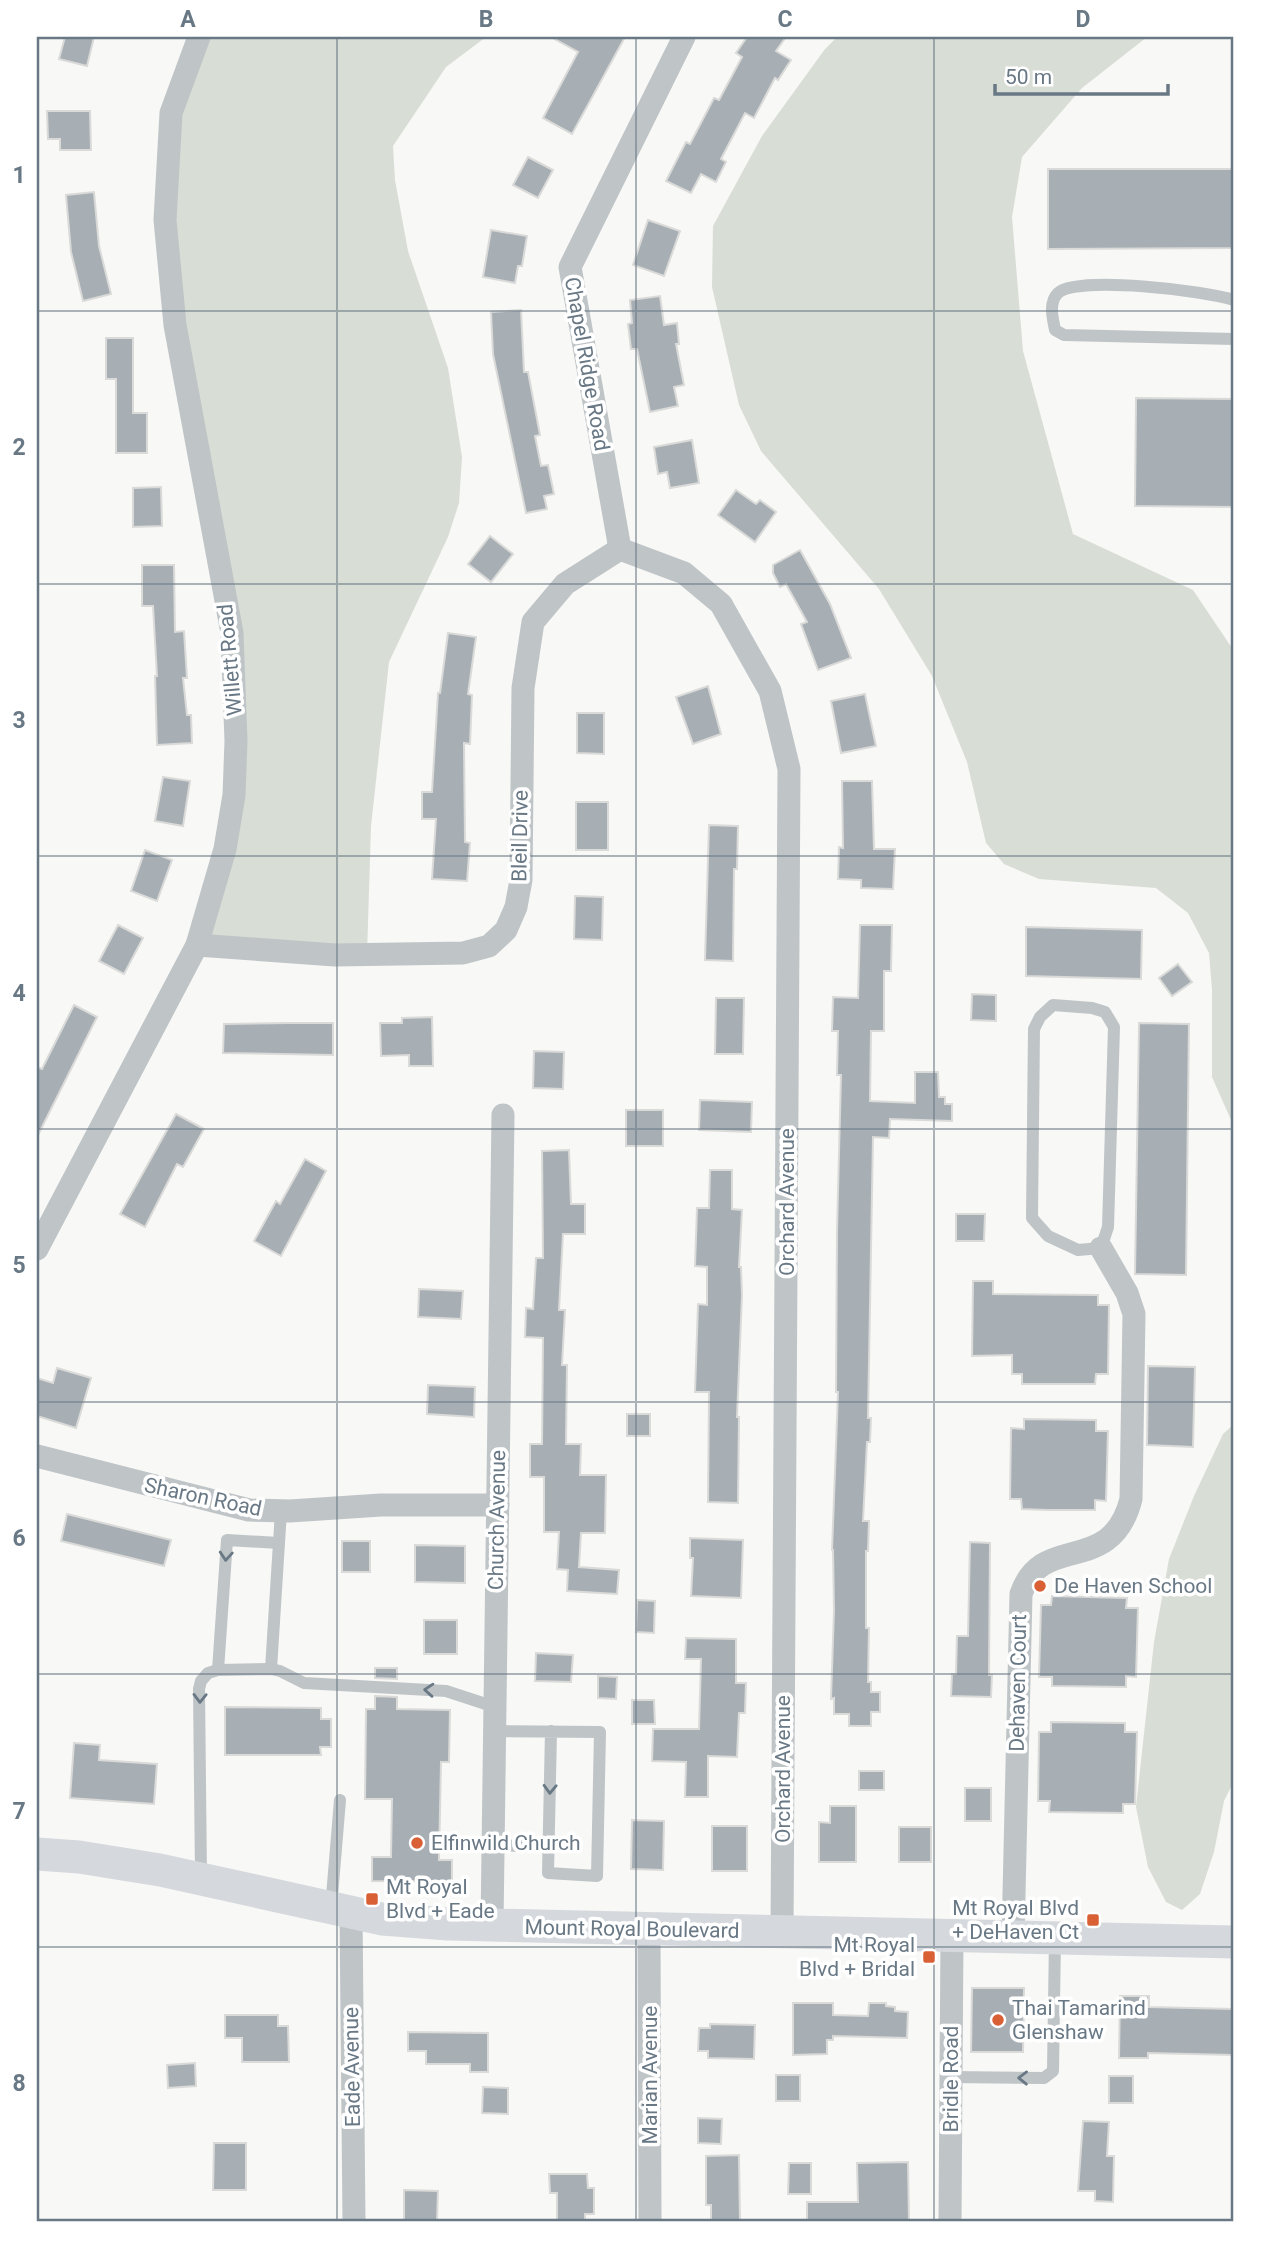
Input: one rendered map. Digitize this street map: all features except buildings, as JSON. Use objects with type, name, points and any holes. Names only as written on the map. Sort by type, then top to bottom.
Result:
[{"type":"main road","name":"Mount Royal Boulevard","points":[[37,1854],[92,1859],[201,1879],[382,1919],[649,1930],[1234,1942]]},
{"type":"street","name":"Willett Road","points":[[37,1249],[197,945],[225,849],[233,795],[236,741],[232,633],[175,325],[165,220],[171,113],[199,37]]},
{"type":"street","name":"Chapel Ridge Road","points":[[620,549],[570,267],[684,37]]},
{"type":"street","name":"Bleil Drive","points":[[197,945],[335,955],[463,953],[489,946],[506,930],[516,907],[521,880],[523,688],[533,622],[565,584],[620,549]]},
{"type":"street","name":"Orchard Avenue","points":[[620,549],[684,573],[721,604],[770,691],[789,769],[782,1933]]},
{"type":"street","name":"Church Avenue","points":[[492,1925],[503,1115]]},
{"type":"street","name":"Dehaven Court","points":[[1013,1937],[1021,1594],[1032,1571],[1044,1563],[1093,1548],[1116,1533],[1131,1499],[1134,1314],[1127,1293],[1101,1248]]},
{"type":"street","name":"Sharon Road","points":[[37,1456],[209,1502],[249,1510],[281,1511],[381,1504],[498,1504]]},
{"type":"street","name":"Eade Avenue","points":[[341,1911],[354,2221]]},
{"type":"street","name":"Marian Avenue","points":[[649,1930],[650,2221]]},
{"type":"street","name":"Bridle Road","points":[[950,2221],[952,1936]]},
{"type":"lane","points":[[1234,300],[1179,289],[1073,286],[1059,292],[1054,298],[1052,312],[1055,330],[1064,335],[1234,339]]},
{"type":"lane","points":[[1053,1005],[1092,1008],[1105,1013],[1114,1027],[1108,1227],[1101,1248],[1078,1250],[1048,1236],[1032,1218],[1034,1029],[1040,1017],[1053,1005]]},
{"type":"lane","points":[[271,1669],[281,1511]]},
{"type":"lane","points":[[218,1670],[227,1541],[279,1543]]},
{"type":"lane","points":[[201,1879],[199,1689],[201,1681],[208,1673],[218,1670],[271,1669],[304,1683],[446,1691],[495,1707]]},
{"type":"lane","points":[[494,1731],[551,1731],[600,1732],[597,1876],[548,1873],[551,1731]]},
{"type":"lane","points":[[340,1800],[341,1911]]},
{"type":"lane","points":[[493,1845],[548,1847]]},
{"type":"lane","points":[[951,2077],[1044,2078],[1053,2071],[1055,1937]]},
{"type":"shaded area","points":[[199,37],[486,37],[446,67],[393,146],[395,180],[408,251],[448,368],[462,457],[459,503],[448,537],[389,662],[371,826],[367,955],[197,945],[225,849],[232,633],[175,325],[171,113]]},
{"type":"shaded area","points":[[837,37],[1147,37],[1082,88],[1022,157],[1012,217],[1023,351],[1073,534],[1193,590],[1234,651],[1234,1123],[1212,1077],[1212,990],[1209,953],[1188,913],[1156,888],[1039,879],[1004,864],[986,843],[967,762],[932,676],[879,589],[761,451],[739,405],[712,287],[713,226],[762,136],[825,49]]},
{"type":"shaded area","points":[[1234,1424],[1234,1781],[1224,1801],[1214,1852],[1200,1894],[1182,1910],[1166,1902],[1148,1867],[1136,1807],[1154,1642],[1169,1559],[1223,1434]]},
{"type":"place","name":"De Haven School","points":[[1040,1586]]},
{"type":"place","name":"Elfinwild Church","points":[[417,1843]]},
{"type":"place","name":"Mt Royal Blvd + Eade","points":[[372,1899]]},
{"type":"place","name":"Mt Royal Blvd + DeHaven Ct","points":[[1093,1920]]},
{"type":"place","name":"Mt Royal Blvd + Bridal","points":[[929,1957]]},
{"type":"place","name":"Thai Tamarind Glenshaw","points":[[998,2020]]}]
